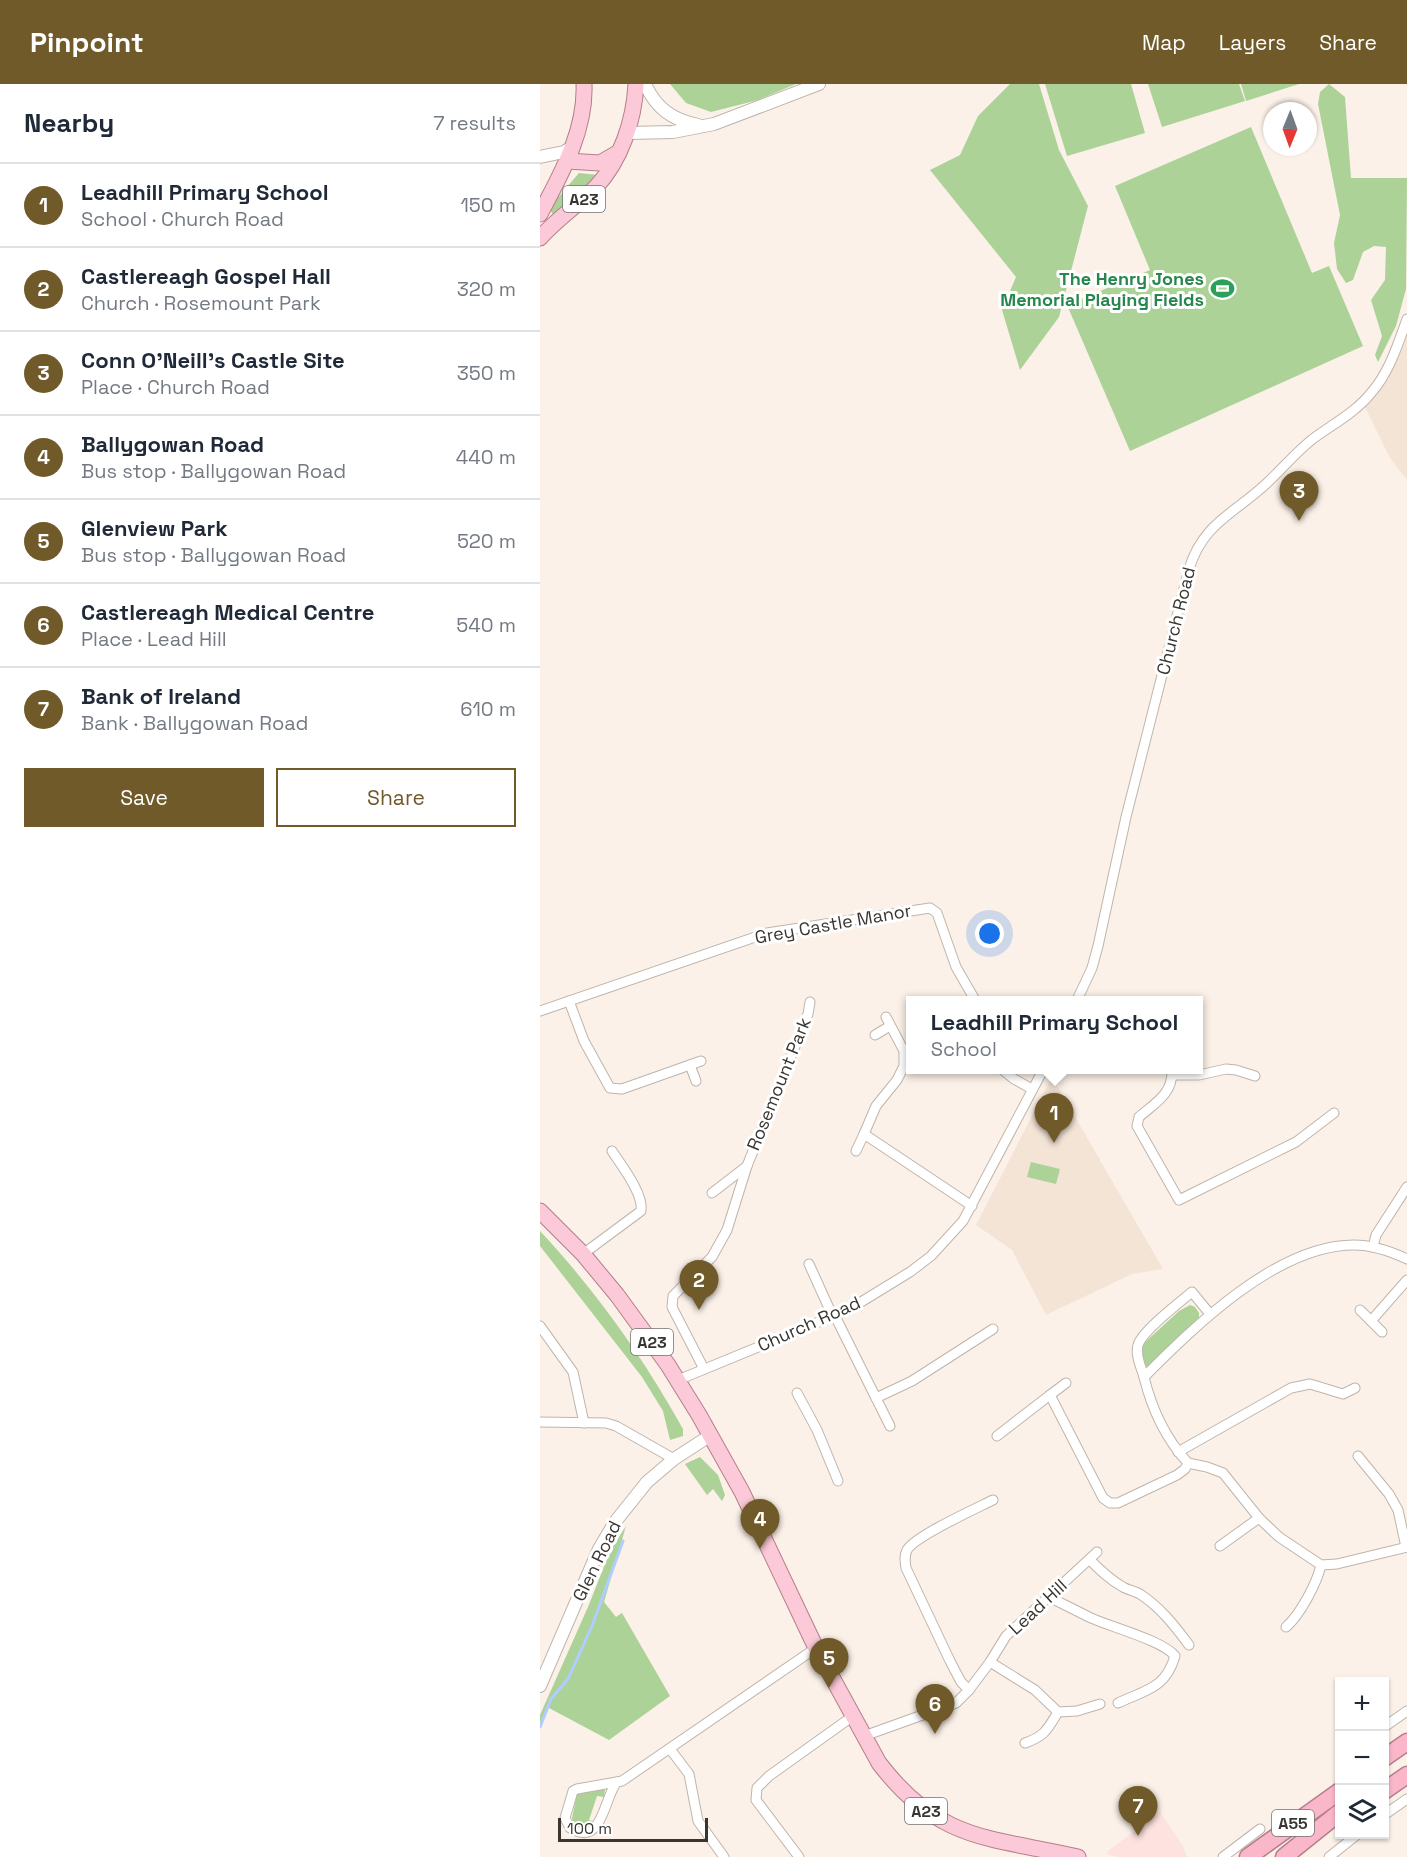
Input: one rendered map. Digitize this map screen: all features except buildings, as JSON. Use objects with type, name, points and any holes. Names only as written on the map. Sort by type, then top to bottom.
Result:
[{"type":"highway","points":[[1389,1755],[1407,1742]]},
{"type":"highway","points":[[1389,1776],[1407,1763]]},
{"type":"highway","points":[[1389,1787],[1407,1774]]},
{"type":"highway","name":"A55","points":[[1248,1857],[1335,1795]]},
{"type":"highway","name":"A55","points":[[1284,1857],[1300,1849],[1335,1817]]},
{"type":"highway","points":[[1278,1857],[1300,1849],[1335,1827]]},
{"type":"main road","name":"A23","points":[[540,214],[569,154],[582,119],[584,84]]},
{"type":"main road","name":"A23","points":[[540,238],[609,171],[628,133],[636,99],[636,84]]},
{"type":"main road","name":"A23","points":[[569,154],[600,163],[619,152]]},
{"type":"main road","name":"A23","points":[[540,1211],[584,1254],[641,1326],[678,1380],[742,1492],[816,1648],[879,1763],[892,1779],[919,1806],[937,1818],[974,1836],[1069,1856]]},
{"type":"street","points":[[645,84],[655,102],[672,117],[692,124],[714,124]]},
{"type":"street","points":[[628,133],[673,132],[714,124],[819,84]]},
{"type":"street","points":[[540,158],[569,154]]},
{"type":"street","name":"Church Road","points":[[1079,996],[1092,968],[1098,946],[1126,817],[1189,569],[1197,547],[1215,525],[1266,484],[1307,444],[1370,395],[1387,369],[1407,319]]},
{"type":"street","name":"Grey Castle Manor","points":[[540,1011],[767,933],[930,908],[937,913],[956,967],[973,996]]},
{"type":"street","points":[[569,1001],[584,1041],[610,1088],[622,1089],[701,1062]]},
{"type":"street","name":"Rosemount Park","points":[[704,1369],[672,1307],[672,1302],[674,1296],[702,1268],[720,1244],[733,1216],[747,1166],[808,1014],[810,1002]]},
{"type":"street","points":[[856,1151],[876,1106],[897,1080],[904,1066],[904,1051],[888,1022],[875,1035]]},
{"type":"street","points":[[690,1065],[696,1081]]},
{"type":"street","points":[[1190,1074],[1199,1075],[1226,1069],[1255,1076]]},
{"type":"street","points":[[1008,1074],[1032,1089]]},
{"type":"street","name":"Church Road","points":[[678,1380],[834,1316],[902,1277],[931,1256],[963,1221],[1041,1074]]},
{"type":"street","points":[[1172,1074],[1172,1081],[1163,1097],[1139,1117],[1137,1126],[1185,1210]]},
{"type":"street","points":[[1179,1200],[1296,1142],[1334,1113]]},
{"type":"street","points":[[864,1134],[972,1206]]},
{"type":"street","points":[[584,1254],[641,1211],[642,1206],[637,1193],[612,1151]]},
{"type":"street","name":"Rosemount Park","points":[[712,1193],[747,1166]]},
{"type":"street","points":[[1373,1247],[1376,1235],[1407,1186]]},
{"type":"street","points":[[1144,1377],[1210,1314],[1265,1275],[1293,1259],[1353,1245],[1387,1250],[1407,1259]]},
{"type":"street","points":[[809,1264],[890,1426]]},
{"type":"street","points":[[1371,1321],[1407,1280]]},
{"type":"street","points":[[1210,1314],[1192,1292],[1149,1329],[1138,1343],[1138,1354],[1155,1413],[1168,1440],[1188,1463],[1223,1473],[1259,1518],[1279,1537],[1321,1565],[1337,1564],[1407,1547],[1398,1510],[1389,1494],[1358,1456]]},
{"type":"street","points":[[1360,1310],[1382,1332]]},
{"type":"street","points":[[540,1326],[573,1372],[584,1423]]},
{"type":"street","points":[[876,1398],[912,1381],[993,1329]]},
{"type":"street","points":[[997,1436],[1066,1383]]},
{"type":"street","points":[[1178,1452],[1290,1388],[1311,1384],[1343,1394],[1355,1388]]},
{"type":"street","points":[[797,1393],[817,1430],[838,1480]]},
{"type":"street","points":[[1050,1395],[1103,1498],[1110,1503],[1118,1503],[1177,1475],[1185,1469],[1188,1463]]},
{"type":"street","points":[[540,1422],[606,1423],[616,1426],[674,1459]]},
{"type":"street","name":"Glen Road","points":[[540,1686],[599,1549],[615,1522],[647,1482],[674,1459],[711,1435]]},
{"type":"street","points":[[969,1690],[961,1682],[950,1661],[906,1568],[904,1556],[908,1548],[921,1538],[993,1500]]},
{"type":"street","points":[[1220,1546],[1259,1518]]},
{"type":"street","name":"Lead Hill","points":[[864,1736],[956,1703],[990,1662],[1006,1636],[1093,1556],[1106,1576],[1124,1588],[1138,1593],[1170,1619],[1189,1645]]},
{"type":"street","points":[[1286,1627],[1294,1619],[1317,1578],[1321,1565]]},
{"type":"street","points":[[1049,1597],[1091,1618],[1171,1650],[1175,1656],[1171,1670],[1162,1682],[1118,1703]]},
{"type":"street","points":[[616,1783],[597,1827],[590,1832],[583,1833],[570,1828],[565,1818],[573,1791],[616,1783],[632,1775],[816,1648]]},
{"type":"street","points":[[990,1662],[1035,1690],[1058,1712],[1100,1704]]},
{"type":"street","points":[[1389,1724],[1407,1711]]},
{"type":"street","points":[[1025,1743],[1039,1738],[1058,1712]]},
{"type":"street","points":[[799,1857],[756,1800],[757,1788],[769,1776],[853,1716]]},
{"type":"street","points":[[670,1749],[690,1774],[698,1821],[724,1857]]},
{"type":"street","points":[[1389,1812],[1407,1799]]},
{"type":"street","points":[[1222,1857],[1260,1829]]},
{"type":"street","points":[[1329,1857],[1352,1839]]},
{"type":"shaded area","points":[[1407,334],[1407,480],[1390,458],[1364,405],[1388,379],[1397,353]]},
{"type":"shaded area","points":[[1052,1077],[1163,1269],[1132,1274],[1046,1315],[1012,1250],[976,1225]]},
{"type":"shaded area","points":[[1160,1812],[1183,1846],[1187,1857],[1116,1857],[1107,1854],[1108,1851]]},
{"type":"green space","points":[[670,84],[796,84],[758,100],[711,112],[686,103]]},
{"type":"green space","points":[[1010,84],[1039,84],[1059,150],[1088,206],[1059,317],[1020,370],[1002,310],[1016,277],[930,170],[960,155],[978,116]]},
{"type":"green space","points":[[1045,84],[1131,84],[1145,133],[1067,156]]},
{"type":"green space","points":[[1148,84],[1239,84],[1245,101],[1162,127]]},
{"type":"green space","points":[[1241,84],[1299,84],[1246,101]]},
{"type":"green space","points":[[1329,84],[1345,97],[1351,178],[1407,178],[1406,289],[1396,326],[1378,362],[1375,355],[1382,336],[1371,300],[1385,280],[1386,247],[1374,246],[1363,252],[1353,280],[1346,283],[1337,269],[1334,243],[1340,215],[1318,104],[1320,92]]},
{"type":"green space","name":"The Henry Jones Memorial Playing Fields","points":[[1251,127],[1312,273],[1329,266],[1363,346],[1130,451],[1067,305],[1150,270],[1115,186]]},
{"type":"green space","points":[[579,173],[598,175],[555,218],[549,208]]},
{"type":"green space","points":[[1031,1162],[1060,1169],[1056,1184],[1027,1177]]},
{"type":"green space","points":[[540,1231],[618,1326],[668,1402],[683,1429],[683,1436],[670,1440],[663,1411],[642,1377],[540,1246]]},
{"type":"green space","points":[[1190,1305],[1195,1307],[1199,1313],[1199,1319],[1150,1366],[1144,1365],[1142,1345],[1179,1311]]},
{"type":"green space","points":[[700,1457],[718,1475],[725,1495],[722,1501],[713,1489],[707,1495],[685,1464]]},
{"type":"green space","points":[[626,1526],[604,1602],[616,1617],[622,1613],[670,1696],[609,1740],[549,1708],[540,1726],[540,1715],[611,1549]]},
{"type":"green space","points":[[605,1790],[604,1797],[597,1796],[589,1820],[595,1822],[586,1829],[574,1826],[572,1818],[577,1794]]},
{"type":"waterway","points":[[540,1727],[551,1699],[568,1679],[592,1626],[623,1541]]},
{"type":"place","name":"The Henry Jones Memorial Playing Fields","points":[[1222,289]]},
{"type":"place","name":"Conn O'Neill's Castle Site","points":[[1299,521]]},
{"type":"place","name":"Leadhill Primary School","points":[[1054,1143]]},
{"type":"place","name":"Castlereagh Gospel Hall","points":[[699,1310]]},
{"type":"place","name":"Ballygowan Road","points":[[760,1549]]},
{"type":"place","name":"Glenview Park","points":[[829,1688]]},
{"type":"place","name":"Castlereagh Medical Centre","points":[[935,1734]]},
{"type":"place","name":"Bank of Ireland","points":[[1138,1836]]}]
